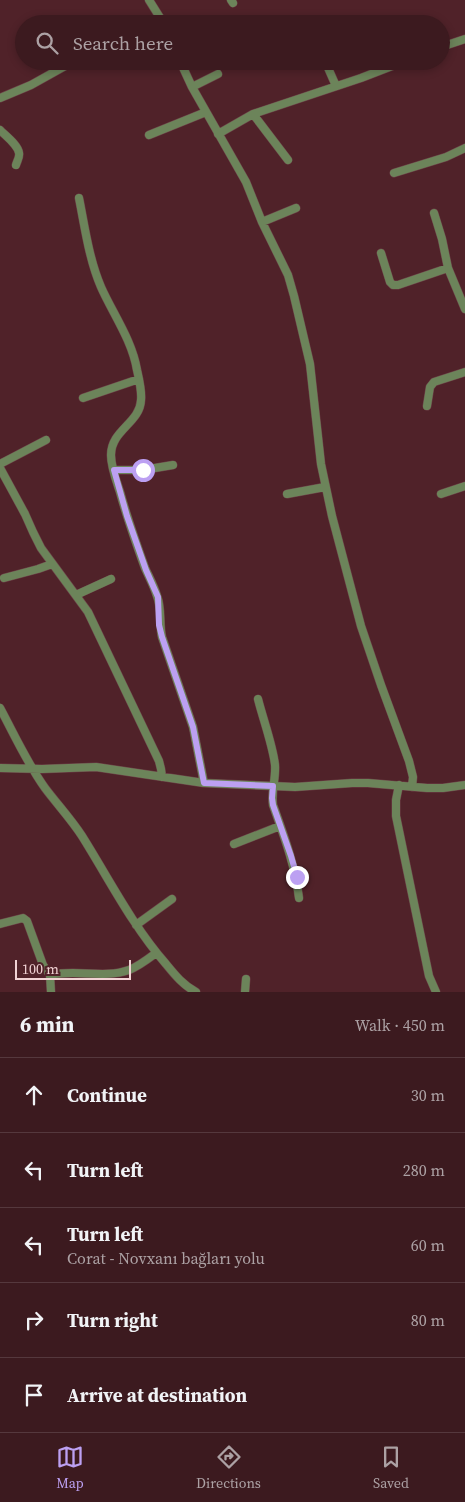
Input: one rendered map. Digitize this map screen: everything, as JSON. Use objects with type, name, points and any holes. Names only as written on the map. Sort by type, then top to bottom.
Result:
[{"type":"street","points":[[149,0],[158,15]]},
{"type":"street","points":[[450,44],[465,39]]},
{"type":"street","points":[[0,98],[31,85],[58,70]]},
{"type":"street","points":[[184,70],[246,182],[262,222],[288,275],[310,364],[321,464],[326,487],[361,626],[380,685],[409,761],[413,777],[412,787]]},
{"type":"street","points":[[329,70],[336,86]]},
{"type":"street","points":[[218,134],[241,119],[380,70]]},
{"type":"street","points":[[192,87],[218,74]]},
{"type":"street","points":[[149,135],[206,112]]},
{"type":"street","points":[[254,114],[288,160]]},
{"type":"street","points":[[0,130],[16,146],[19,152],[20,155],[16,165]]},
{"type":"street","points":[[394,173],[446,157],[465,148]]},
{"type":"street","points":[[79,198],[94,268],[132,351],[142,400],[136,416],[116,437],[111,457],[127,516],[146,570],[158,597],[159,625],[193,727],[204,783]]},
{"type":"street","points":[[262,222],[296,208]]},
{"type":"street","points":[[434,213],[448,268],[465,309]]},
{"type":"street","points":[[381,253],[390,282],[393,285],[448,268]]},
{"type":"street","points":[[427,406],[430,387],[434,382],[465,372]]},
{"type":"street","points":[[83,398],[139,379]]},
{"type":"street","points":[[0,464],[46,440]]},
{"type":"street","points":[[114,470],[143,470],[173,465]]},
{"type":"street","points":[[0,468],[25,514],[32,532],[52,564],[88,612],[162,769],[162,777]]},
{"type":"street","points":[[441,494],[465,486]]},
{"type":"street","points":[[287,494],[326,487]]},
{"type":"street","points":[[4,578],[52,564]]},
{"type":"street","points":[[76,595],[111,579]]},
{"type":"street","points":[[258,700],[275,763],[276,774],[273,786],[273,805],[295,870],[299,898]]},
{"type":"street","points":[[0,708],[32,769],[82,836],[156,953],[183,984],[196,992]]},
{"type":"street","points":[[0,768],[96,767],[204,783],[273,786],[352,782],[412,787],[443,788],[465,786]]},
{"type":"street","points":[[399,785],[396,800],[396,816],[429,976],[436,992]]},
{"type":"street","points":[[234,844],[280,826]]},
{"type":"street","points":[[136,924],[172,899]]},
{"type":"street","points":[[0,924],[23,918],[27,921],[43,965],[50,975],[50,992]]},
{"type":"street","points":[[50,975],[62,972],[110,974],[122,972],[138,966],[156,953]]},
{"type":"street","points":[[245,992],[246,979]]},
{"type":"route","points":[[143,470],[114,470],[127,516],[146,570],[158,597],[159,625],[193,727],[204,783],[273,786],[273,805],[297,877]]}]
